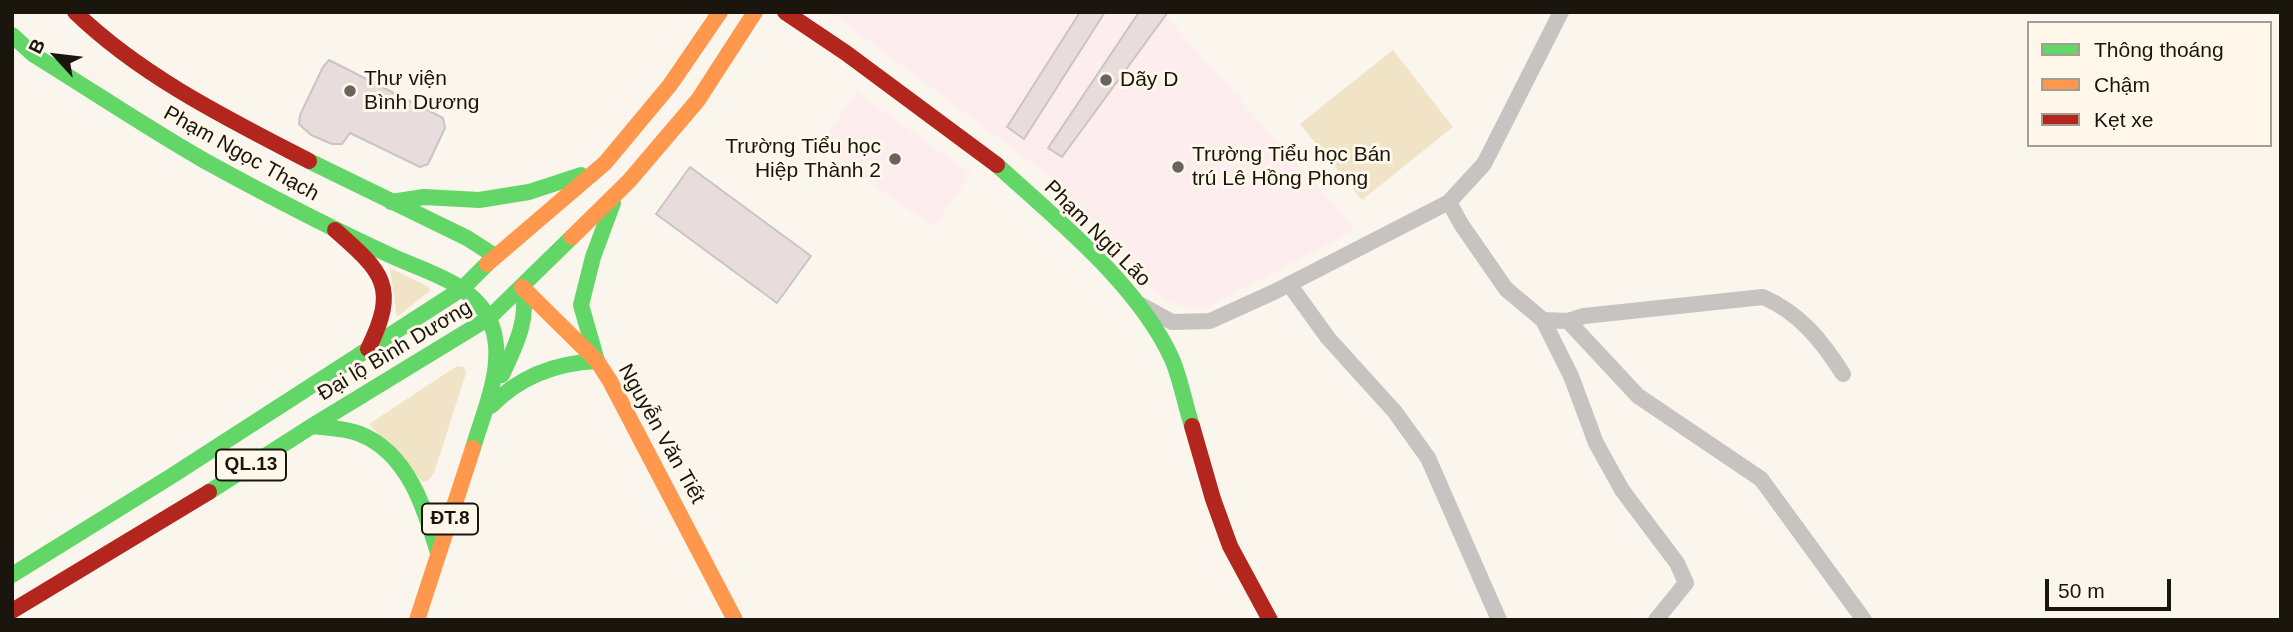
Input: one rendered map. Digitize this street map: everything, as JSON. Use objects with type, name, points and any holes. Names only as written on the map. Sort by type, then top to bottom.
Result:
[{"type":"main road","name":"Phạm Ngọc Thạch","points":[[75,12],[91,29],[129,58],[229,118],[467,238],[509,272]]},
{"type":"main road","name":"Đại lộ Bình Dương","points":[[12,611],[183,509],[495,312],[509,272],[670,85],[720,12]]},
{"type":"main road","name":"Đại lộ Bình Dương","points":[[12,575],[170,477],[463,288],[509,272],[616,194],[698,100],[755,12]]},
{"type":"main road","name":"Phạm Ngũ Lão","points":[[785,12],[995,163],[1091,251],[1145,313],[1172,360],[1213,499],[1230,546],[1270,620]]},
{"type":"main road","name":"Phạm Ngọc Thạch","points":[[12,35],[34,55],[204,160],[335,230],[463,288],[495,312],[524,318],[569,341],[597,362]]},
{"type":"main road","points":[[391,202],[424,197],[479,200],[529,192],[569,180],[605,163]]},
{"type":"main road","points":[[482,417],[511,387],[555,365],[577,361],[597,362],[581,305],[593,257],[616,194]]},
{"type":"main road","points":[[335,230],[365,257],[378,273],[384,287],[384,314],[368,349]]},
{"type":"main road","points":[[482,417],[506,366],[524,318],[527,300],[509,272]]},
{"type":"main road","name":"Nguyễn Văn Tiết","points":[[509,272],[597,362],[610,381],[735,620]]},
{"type":"main road","points":[[482,417],[491,391],[496,358],[495,312]]},
{"type":"main road","name":"ĐT.8","points":[[417,620],[482,417]]},
{"type":"main road","points":[[312,426],[364,436],[383,449],[400,466],[416,489],[427,513],[438,553]]},
{"type":"street","points":[[1136,302],[1172,322],[1210,321],[1449,202],[1484,164],[1561,12]]},
{"type":"street","points":[[1449,202],[1461,225],[1506,289],[1543,320],[1571,376],[1596,443],[1622,490],[1677,563],[1686,583],[1656,620]]},
{"type":"street","points":[[1289,284],[1328,338],[1395,412],[1428,458],[1499,620]]},
{"type":"street","points":[[1543,320],[1568,321],[1584,316],[1763,298],[1779,304],[1803,321],[1843,374]]},
{"type":"street","points":[[1568,321],[1638,396],[1761,479],[1864,620]]},
{"type":"shaded area","name":"Trường Tiểu học Bán trú Lê Hồng Phong","points":[[830,12],[1162,12],[1356,229],[1204,309],[1184,307],[1171,302],[1159,296],[1049,176]]},
{"type":"shaded area","points":[[1393,50],[1453,127],[1362,200],[1300,124]]},
{"type":"shaded area","name":"Trường Tiểu học Hiệp Thành 2","points":[[857,92],[971,174],[933,227],[819,145]]},
{"type":"shaded area","points":[[390,268],[431,290],[397,317]]},
{"type":"shaded area","points":[[457,366],[464,367],[466,373],[434,473],[428,481],[423,482],[369,424]]},
{"type":"building","points":[[1080,12],[1105,12],[1024,139],[1007,127]]},
{"type":"building","name":"Dãy D","points":[[1139,12],[1168,12],[1062,157],[1048,148]]},
{"type":"building","name":"Thư viện Bình Dương","points":[[329,60],[443,118],[445,128],[428,164],[420,167],[350,133],[342,144],[332,144],[311,135],[299,124],[300,115]]},
{"type":"building","points":[[690,167],[811,256],[777,303],[656,214]]},
{"type":"traffic: fast","points":[[12,35],[34,55],[205,161],[346,235],[445,279],[469,294],[487,315],[496,347],[493,382],[473,448]]},
{"type":"traffic: fast","points":[[309,161],[467,238],[495,256]]},
{"type":"traffic: fast","points":[[997,165],[1094,254],[1139,305],[1172,359],[1192,426]]},
{"type":"traffic: fast","points":[[391,202],[424,197],[479,200],[529,192],[581,175]]},
{"type":"traffic: fast","points":[[597,361],[581,305],[593,257],[613,203]]},
{"type":"traffic: fast","points":[[209,492],[489,318],[572,237]]},
{"type":"traffic: fast","points":[[12,575],[170,477],[463,288],[487,264]]},
{"type":"traffic: fast","points":[[502,375],[523,321],[522,287]]},
{"type":"traffic: fast","points":[[491,406],[514,387],[540,373],[567,365],[597,361]]},
{"type":"traffic: fast","points":[[312,426],[360,434],[391,454],[412,484],[438,553]]},
{"type":"traffic: slow","points":[[487,264],[605,163],[670,85],[720,12]]},
{"type":"traffic: slow","points":[[572,237],[629,181],[698,100],[755,12]]},
{"type":"traffic: slow","points":[[522,287],[597,361],[610,381],[735,620]]},
{"type":"traffic: slow","points":[[417,620],[473,448]]},
{"type":"traffic: jam","points":[[75,12],[128,56],[186,95],[309,161]]},
{"type":"traffic: jam","points":[[785,12],[846,53],[997,165]]},
{"type":"traffic: jam","points":[[335,230],[365,258],[381,282],[383,310],[368,349]]},
{"type":"traffic: jam","points":[[1192,426],[1230,546],[1270,620]]},
{"type":"traffic: jam","points":[[12,611],[209,492]]},
{"type":"place","name":"Dãy D","points":[[1106,80]]},
{"type":"place","name":"Thư viện Bình Dương","points":[[350,91]]},
{"type":"place","name":"Trường Tiểu học Hiệp Thành 2","points":[[895,159]]},
{"type":"place","name":"Trường Tiểu học Bán trú Lê Hồng Phong","points":[[1178,167]]}]
